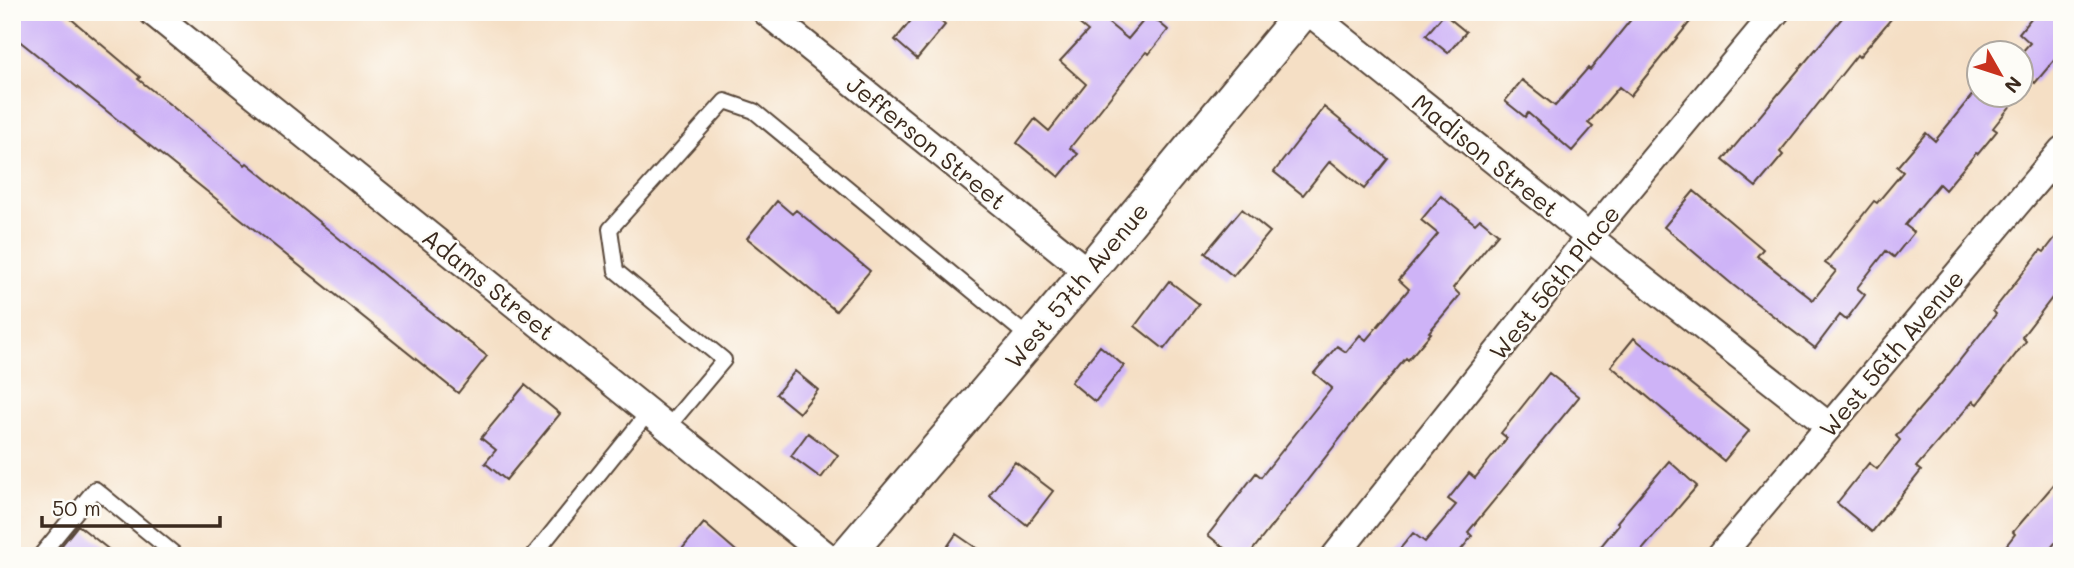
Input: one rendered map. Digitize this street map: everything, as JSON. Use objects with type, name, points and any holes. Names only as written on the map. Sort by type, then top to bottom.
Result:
[{"type":"street","name":"Adams Street","points":[[152,12],[827,556]]},
{"type":"street","name":"Jefferson Street","points":[[765,12],[1088,272]]},
{"type":"street","name":"West 57th Avenue","points":[[846,556],[1088,272],[1303,12]]},
{"type":"street","name":"Madison Street","points":[[1309,12],[1829,426]]},
{"type":"street","name":"West 56th Place","points":[[1335,556],[1589,237],[1776,12]]},
{"type":"street","name":"West 56th Avenue","points":[[1720,556],[2062,150]]},
{"type":"lane","points":[[533,556],[657,420],[724,360],[616,271],[610,229],[725,101],[754,111],[1031,339]]},
{"type":"lane","points":[[40,556],[95,489],[177,556]]},
{"type":"building","points":[[12,12],[63,12],[140,77],[138,79],[487,356],[458,393],[12,35]]},
{"type":"building","points":[[918,12],[930,12],[945,25],[917,59],[895,40]]},
{"type":"building","points":[[1065,12],[1095,12],[1128,39],[1149,14],[1168,30],[1149,54],[1146,52],[1070,148],[1078,154],[1059,177],[1017,143],[1035,119],[1049,131],[1086,84],[1060,61],[1088,31]]},
{"type":"building","points":[[1637,12],[1698,12],[1630,96],[1619,87],[1588,123],[1593,127],[1572,151],[1528,113],[1525,117],[1505,101],[1522,80],[1555,106],[1588,68],[1590,70]]},
{"type":"building","points":[[1847,12],[1897,12],[1859,57],[1857,55],[1780,152],[1783,155],[1756,187],[1723,160]]},
{"type":"building","points":[[2036,12],[2062,12],[2062,51],[2036,82],[2036,38],[2024,38],[2019,33]]},
{"type":"building","points":[[1444,14],[1466,32],[1448,53],[1426,35]]},
{"type":"building","points":[[1966,103],[1966,108],[2009,108],[1993,128],[1997,131],[1978,154],[1976,153],[1945,190],[1939,184],[1905,225],[1914,232],[1894,257],[1886,251],[1857,288],[1865,295],[1846,320],[1840,315],[1815,348],[1733,285],[1664,227],[1694,191],[1763,249],[1757,256],[1813,300],[1836,271],[1825,263],[1874,201],[1877,203],[1903,172],[1897,167],[1926,133],[1935,141]]},
{"type":"building","points":[[1324,107],[1388,159],[1364,189],[1330,161],[1303,195],[1274,172]]},
{"type":"building","points":[[1441,196],[1475,224],[1480,219],[1498,234],[1453,288],[1460,295],[1429,332],[1431,333],[1408,360],[1406,358],[1361,412],[1248,556],[1234,556],[1208,535],[1256,473],[1261,477],[1332,388],[1314,373],[1337,346],[1346,352],[1360,335],[1366,340],[1409,289],[1399,280],[1438,234],[1421,220]]},
{"type":"building","points":[[777,201],[792,214],[796,210],[870,271],[836,311],[747,238]]},
{"type":"building","points":[[1242,209],[1270,232],[1233,276],[1205,253]]},
{"type":"building","points":[[2062,229],[2062,306],[2052,298],[2022,337],[2026,341],[1977,404],[1973,401],[1916,467],[1921,471],[1872,532],[1837,503],[1869,463],[1877,469],[1900,440],[1896,436],[1996,314],[1993,311],[2041,250],[2044,252]]},
{"type":"building","points":[[1169,281],[1199,304],[1164,349],[1135,326]]},
{"type":"building","points":[[1634,338],[1749,431],[1724,461],[1611,366]]},
{"type":"building","points":[[1100,346],[1124,366],[1095,402],[1071,382]]},
{"type":"building","points":[[795,371],[818,390],[799,413],[776,394]]},
{"type":"building","points":[[1549,373],[1579,397],[1468,532],[1472,536],[1456,556],[1394,556],[1413,533],[1425,542],[1456,505],[1448,499],[1469,473],[1475,478],[1507,438],[1501,433]]},
{"type":"building","points":[[525,385],[560,414],[506,480],[485,463],[496,450],[481,438]]},
{"type":"building","points":[[808,433],[838,455],[821,478],[791,456]]},
{"type":"building","points":[[1669,461],[1697,486],[1637,556],[1593,556],[1619,524],[1617,522]]},
{"type":"building","points":[[1015,462],[1053,491],[1027,525],[989,495]]},
{"type":"building","points":[[2062,475],[2062,535],[2044,556],[1998,556],[2015,534],[2013,532]]},
{"type":"building","points":[[704,523],[742,556],[676,556]]},
{"type":"building","points":[[78,525],[117,556],[53,556]]},
{"type":"building","points":[[956,534],[988,556],[941,556]]}]
